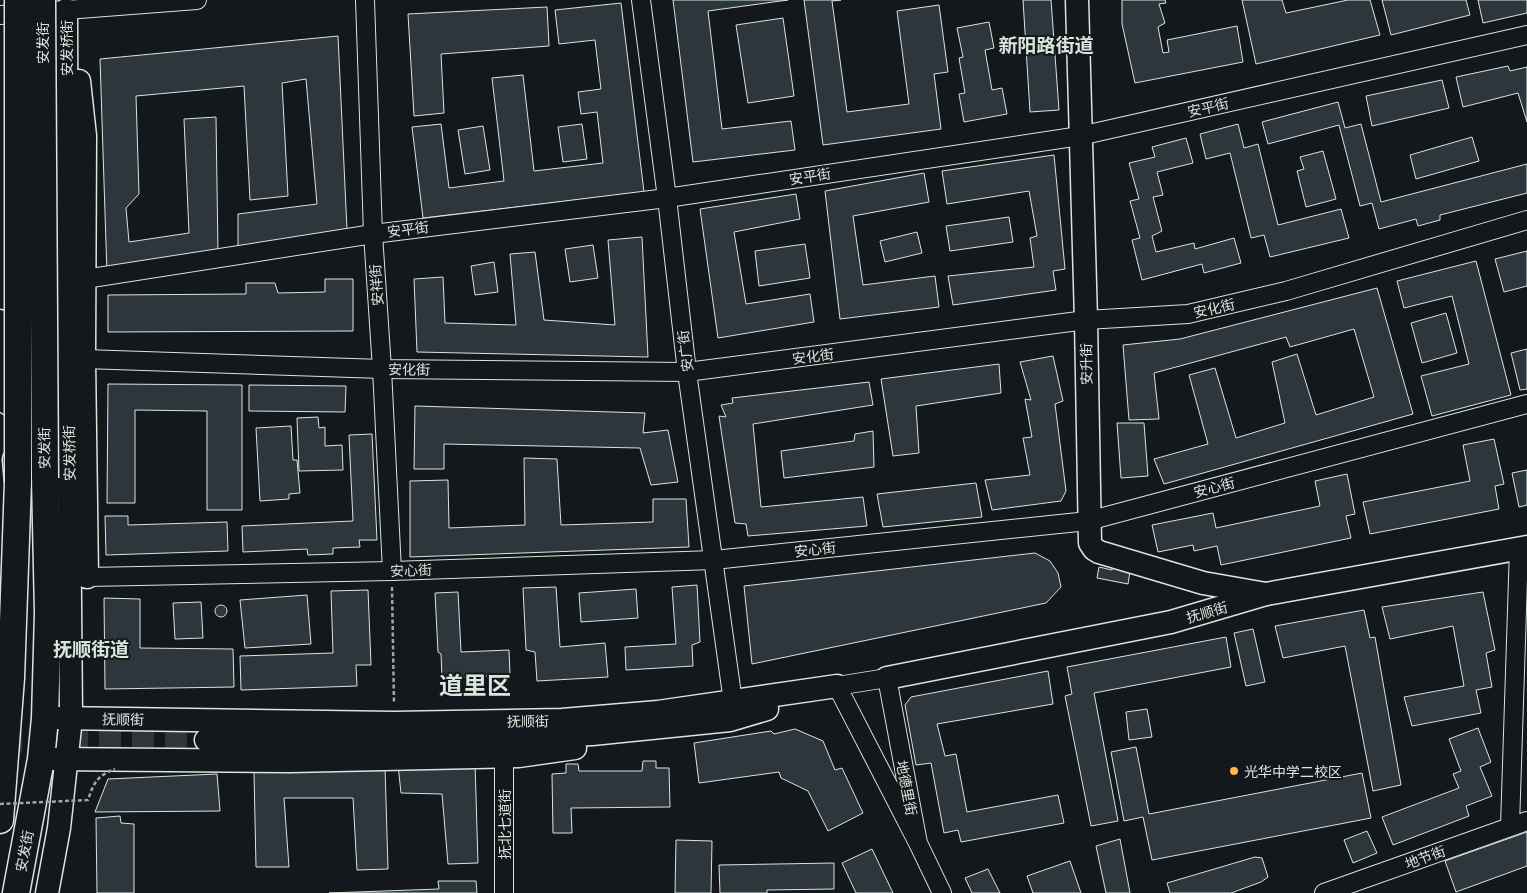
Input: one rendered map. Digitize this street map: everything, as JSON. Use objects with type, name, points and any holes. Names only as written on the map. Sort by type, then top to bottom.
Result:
[{"type":"highway","name":"安发街","points":[[0,820],[5,689],[18,482],[18,0]]},
{"type":"highway","name":"安发街","points":[[16,893],[41,759],[45,718],[48,613],[45,478],[42,0]]},
{"type":"highway","points":[[45,478],[67,313]]},
{"type":"highway","points":[[0,323],[18,482]]},
{"type":"main road","name":"安升街","points":[[1077,0],[1090,543],[1099,552],[1203,583],[1266,594]]},
{"type":"main road","name":"安发街","points":[[66,5],[80,84],[85,136],[84,359],[87,577]]},
{"type":"main road","name":"安发桥街","points":[[47,893],[59,828],[71,718],[66,5]]},
{"type":"main road","name":"抚顺街","points":[[886,678],[1172,622],[1266,594],[1523,548]]},
{"type":"main road","name":"抚顺街","points":[[45,718],[394,723],[562,720],[658,712],[837,686]]},
{"type":"main road","name":"抚顺街","points":[[206,740],[511,738],[592,734],[730,720],[837,686]]},
{"type":"main road","name":"抚顺街","points":[[41,759],[290,761],[527,755],[606,743],[672,726]]},
{"type":"street","points":[[0,15],[66,5],[197,0]]},
{"type":"street","name":"安祥街","points":[[365,0],[373,234],[392,571]]},
{"type":"street","name":"安广街","points":[[641,0],[667,198],[687,372],[733,702]]},
{"type":"street","name":"安平街","points":[[85,279],[373,234],[667,198],[1080,136],[1527,35]]},
{"type":"street","name":"安化街","points":[[84,359],[382,369],[687,372],[1086,320],[1188,314],[1286,291],[1527,220]]},
{"type":"street","name":"安心街","points":[[87,577],[392,571],[714,560],[1088,521],[1527,404]]},
{"type":"street","points":[[1519,824],[1523,548]]},
{"type":"street","points":[[886,678],[837,686],[918,843]]},
{"type":"street","name":"地德里街","points":[[886,678],[918,843],[942,893]]},
{"type":"street","name":"抚北七道街","points":[[504,756],[504,893]]},
{"type":"street","name":"地节街","points":[[1324,893],[1519,824]]},
{"type":"path","points":[[392,571],[394,723]]},
{"type":"path","points":[[0,804],[88,800],[92,786],[102,774],[115,768]]},
{"type":"building","points":[[673,0],[788,0],[708,11],[722,129],[791,121],[795,150],[693,162]]},
{"type":"building","points":[[804,0],[841,0],[832,1],[847,112],[909,104],[897,11],[939,5],[948,72],[934,74],[941,129],[823,145]]},
{"type":"building","points":[[1023,0],[1051,0],[1059,110],[1030,112]]},
{"type":"building","points":[[1122,0],[1165,0],[1166,3],[1159,4],[1165,23],[1158,27],[1163,53],[1169,52],[1167,40],[1237,26],[1243,62],[1135,83],[1122,24]]},
{"type":"building","points":[[1242,0],[1282,0],[1286,13],[1348,0],[1370,0],[1380,35],[1256,64]]},
{"type":"building","points":[[1382,0],[1466,0],[1470,15],[1391,35]]},
{"type":"building","points":[[1478,0],[1527,0],[1527,13],[1483,23]]},
{"type":"building","points":[[621,3],[644,192],[423,218],[412,127],[441,124],[449,188],[504,181],[492,78],[523,75],[534,171],[603,163],[597,112],[581,114],[578,92],[601,89],[595,40],[559,44],[555,10]]},
{"type":"building","points":[[547,7],[549,46],[441,54],[444,113],[414,116],[408,14]]},
{"type":"building","points":[[783,18],[794,96],[748,103],[736,25]]},
{"type":"building","points":[[989,22],[994,48],[985,50],[992,90],[1002,88],[1007,114],[964,122],[959,94],[965,93],[959,58],[963,57],[957,28]]},
{"type":"building","points":[[338,36],[347,230],[238,252],[238,214],[317,204],[306,79],[282,83],[288,196],[250,200],[244,86],[136,96],[139,194],[126,208],[129,242],[189,233],[184,119],[216,117],[218,253],[107,274],[100,59]]},
{"type":"building","points":[[1508,66],[1510,71],[1527,67],[1527,122],[1518,93],[1463,107],[1456,77]]},
{"type":"building","points":[[1442,80],[1449,108],[1372,126],[1366,96]]},
{"type":"building","points":[[1338,102],[1345,128],[1361,124],[1381,202],[1527,164],[1527,193],[1440,215],[1440,220],[1418,226],[1416,219],[1379,229],[1372,203],[1360,206],[1339,125],[1268,144],[1262,122]]},
{"type":"building","points":[[582,124],[587,159],[563,162],[558,127]]},
{"type":"building","points":[[1238,124],[1244,148],[1258,144],[1278,225],[1341,209],[1349,238],[1270,257],[1264,235],[1251,238],[1230,153],[1206,159],[1200,134]]},
{"type":"building","points":[[483,126],[490,170],[465,174],[458,130]]},
{"type":"building","points":[[1472,137],[1479,161],[1416,179],[1410,155]]},
{"type":"building","points":[[1186,138],[1193,163],[1157,172],[1163,195],[1153,197],[1162,231],[1152,236],[1156,252],[1194,243],[1195,249],[1234,238],[1241,263],[1204,273],[1202,264],[1142,280],[1132,240],[1140,238],[1130,201],[1139,199],[1129,163],[1155,157],[1152,147]]},
{"type":"building","points":[[1323,151],[1336,199],[1306,207],[1297,171],[1304,169],[1300,157]]},
{"type":"building","points":[[1054,155],[1065,269],[1053,271],[1056,290],[953,305],[948,276],[1034,267],[1030,238],[1037,236],[1029,191],[947,204],[942,171]]},
{"type":"building","points":[[924,173],[929,202],[853,216],[863,285],[935,276],[939,307],[840,319],[825,191]]},
{"type":"building","points":[[796,194],[800,219],[734,232],[746,304],[810,294],[814,322],[718,338],[700,209]]},
{"type":"building","points":[[1009,217],[1013,242],[950,251],[946,226]]},
{"type":"building","points":[[917,232],[922,253],[885,262],[880,241]]},
{"type":"building","points":[[642,237],[648,357],[417,352],[414,279],[443,277],[445,323],[516,325],[510,254],[535,252],[544,320],[615,325],[608,240]]},
{"type":"building","points":[[805,244],[810,278],[759,286],[755,251]]},
{"type":"building","points":[[593,245],[598,278],[570,282],[565,249]]},
{"type":"building","points":[[1527,251],[1527,286],[1504,292],[1495,259]]},
{"type":"building","points":[[1476,261],[1511,395],[1432,416],[1421,376],[1469,364],[1452,296],[1404,308],[1397,281]]},
{"type":"building","points":[[494,262],[498,292],[475,295],[471,266]]},
{"type":"building","points":[[325,279],[353,279],[353,331],[108,332],[108,295],[246,294],[246,283],[275,283],[278,293],[325,292]]},
{"type":"building","points":[[1377,288],[1413,414],[1164,484],[1154,459],[1208,444],[1189,375],[1215,368],[1236,438],[1285,423],[1272,362],[1297,354],[1316,415],[1374,397],[1354,329],[1290,347],[1286,337],[1154,373],[1159,419],[1129,420],[1123,345],[1180,339]]},
{"type":"building","points":[[1446,313],[1457,353],[1422,363],[1411,323]]},
{"type":"building","points":[[1527,349],[1527,389],[1520,390],[1511,353]]},
{"type":"building","points":[[1053,356],[1063,401],[1055,404],[1066,491],[1061,501],[992,510],[985,480],[1030,475],[1023,438],[1032,437],[1025,399],[1031,400],[1020,362]]},
{"type":"building","points":[[999,364],[1001,393],[916,406],[919,453],[893,456],[881,379]]},
{"type":"building","points":[[869,382],[873,405],[753,424],[761,507],[863,497],[867,526],[748,536],[746,524],[735,523],[719,416],[726,417],[721,405],[733,403],[732,398]]},
{"type":"building","points":[[108,384],[242,385],[242,510],[207,510],[207,411],[135,410],[135,503],[107,503]]},
{"type":"building","points":[[249,385],[346,386],[345,412],[249,411]]},
{"type":"building","points":[[415,406],[645,413],[643,433],[668,430],[678,482],[651,485],[640,448],[444,444],[444,469],[414,469]]},
{"type":"building","points":[[318,417],[319,428],[325,427],[325,446],[342,445],[343,470],[299,471],[297,418]]},
{"type":"building","points":[[1117,423],[1144,423],[1148,476],[1121,478]]},
{"type":"building","points":[[291,426],[293,460],[297,460],[300,493],[289,494],[289,499],[260,501],[256,428]]},
{"type":"building","points":[[873,431],[874,467],[784,478],[781,451],[854,441],[855,434]]},
{"type":"building","points":[[372,434],[377,540],[359,540],[360,547],[333,548],[333,554],[308,555],[307,549],[243,552],[242,526],[353,521],[349,435]]},
{"type":"building","points":[[1494,439],[1504,484],[1495,486],[1499,509],[1370,534],[1363,502],[1470,481],[1463,445]]},
{"type":"building","points":[[524,458],[557,459],[561,525],[653,522],[653,499],[686,499],[689,547],[410,557],[410,481],[448,480],[449,528],[525,525]]},
{"type":"building","points":[[1527,470],[1527,505],[1519,507],[1512,473]]},
{"type":"building","points":[[1347,474],[1355,514],[1346,516],[1351,538],[1221,565],[1217,546],[1194,551],[1193,545],[1158,552],[1152,525],[1213,513],[1216,528],[1320,506],[1315,481]]},
{"type":"building","points":[[976,483],[982,517],[883,527],[877,494]]},
{"type":"building","points":[[105,516],[128,516],[128,525],[227,522],[228,551],[106,555]]},
{"type":"building","points":[[1035,553],[1050,561],[1058,573],[1061,587],[1046,603],[752,664],[744,586]]},
{"type":"building","points":[[1113,566],[1130,571],[1128,584],[1097,578],[1099,567],[1112,570]]},
{"type":"building","points":[[697,585],[700,642],[692,645],[693,666],[626,670],[625,647],[676,644],[672,587]]},
{"type":"building","points":[[556,587],[560,647],[605,643],[608,677],[537,681],[535,652],[526,650],[523,588]]},
{"type":"building","points":[[636,589],[638,618],[581,622],[579,593]]},
{"type":"building","points":[[368,590],[371,665],[356,665],[357,686],[241,690],[240,656],[333,653],[331,591]]},
{"type":"building","points":[[458,592],[461,652],[509,650],[510,675],[442,678],[441,654],[438,652],[435,593]]},
{"type":"building","points":[[1483,592],[1495,650],[1486,653],[1492,687],[1476,690],[1481,713],[1412,726],[1404,697],[1464,686],[1453,626],[1390,639],[1382,607]]},
{"type":"building","points":[[307,595],[311,644],[245,648],[240,600]]},
{"type":"building","points":[[104,598],[140,599],[140,648],[233,649],[234,687],[105,689]]},
{"type":"building","points":[[201,602],[203,638],[175,639],[173,603]]},
{"type":"building","points":[[219,605],[223,605],[227,611],[223,617],[219,617],[215,613],[215,609]]},
{"type":"building","points":[[1364,610],[1370,638],[1375,637],[1401,785],[1373,791],[1345,646],[1283,658],[1275,626]]},
{"type":"building","points":[[1253,629],[1265,682],[1246,686],[1234,633]]},
{"type":"building","points":[[1226,637],[1231,667],[1094,693],[1118,821],[1091,826],[1065,696],[1072,694],[1067,667]]},
{"type":"building","points":[[1048,671],[1053,704],[937,724],[945,756],[956,754],[967,812],[1058,795],[1064,823],[961,842],[958,830],[944,833],[931,763],[916,765],[905,705],[911,697]]},
{"type":"building","points":[[1147,709],[1152,737],[1129,740],[1126,712]]},
{"type":"building","points":[[1478,728],[1491,762],[1480,767],[1492,796],[1466,806],[1469,816],[1393,845],[1382,817],[1459,788],[1453,774],[1461,771],[1449,739]]},
{"type":"building","points":[[795,729],[823,741],[835,770],[842,768],[863,813],[828,831],[808,791],[781,778],[779,772],[699,783],[694,743],[771,731],[774,734]]},
{"type":"building","points":[[1136,747],[1149,814],[1362,773],[1371,818],[1152,860],[1143,817],[1124,821],[1111,752]]},
{"type":"building","points":[[643,761],[656,761],[656,768],[669,768],[670,807],[571,808],[572,833],[553,833],[552,774],[566,773],[566,764],[578,764],[579,771],[642,771]]},
{"type":"building","points":[[475,763],[478,863],[448,864],[442,794],[401,793],[398,765]]},
{"type":"building","points":[[385,767],[388,869],[357,870],[353,798],[284,798],[289,867],[256,867],[254,772]]},
{"type":"building","points":[[217,774],[220,811],[95,812],[108,779]]},
{"type":"building","points":[[120,816],[121,823],[134,824],[134,893],[97,893],[96,818]]},
{"type":"building","points":[[1367,831],[1377,853],[1353,863],[1344,840]]},
{"type":"building","points":[[1527,832],[1527,866],[1456,892],[1445,861]]},
{"type":"building","points":[[1120,839],[1130,893],[1106,893],[1096,846]]},
{"type":"building","points":[[676,840],[712,841],[711,893],[675,893]]},
{"type":"building","points":[[872,849],[893,893],[856,893],[842,863]]},
{"type":"building","points":[[1255,857],[1262,858],[1268,877],[1261,882],[1231,893],[1170,893],[1167,883]]},
{"type":"building","points":[[1070,861],[1081,893],[1033,893],[1027,876]]},
{"type":"building","points":[[834,863],[834,889],[767,890],[767,893],[720,893],[719,865]]},
{"type":"building","points":[[988,869],[1000,893],[972,893],[965,878]]},
{"type":"building","points":[[438,881],[476,881],[477,893],[329,893],[439,889]]},
{"type":"tunnel","points":[[0,742],[206,740]]},
{"type":"place","name":"光华中学二校区","points":[[1234,771]]},
{"type":"district","name":"新阳路街道","points":[[1046,45]]},
{"type":"district","name":"抚顺街道","points":[[91,649]]},
{"type":"district","name":"道里区","points":[[475,685]]}]
